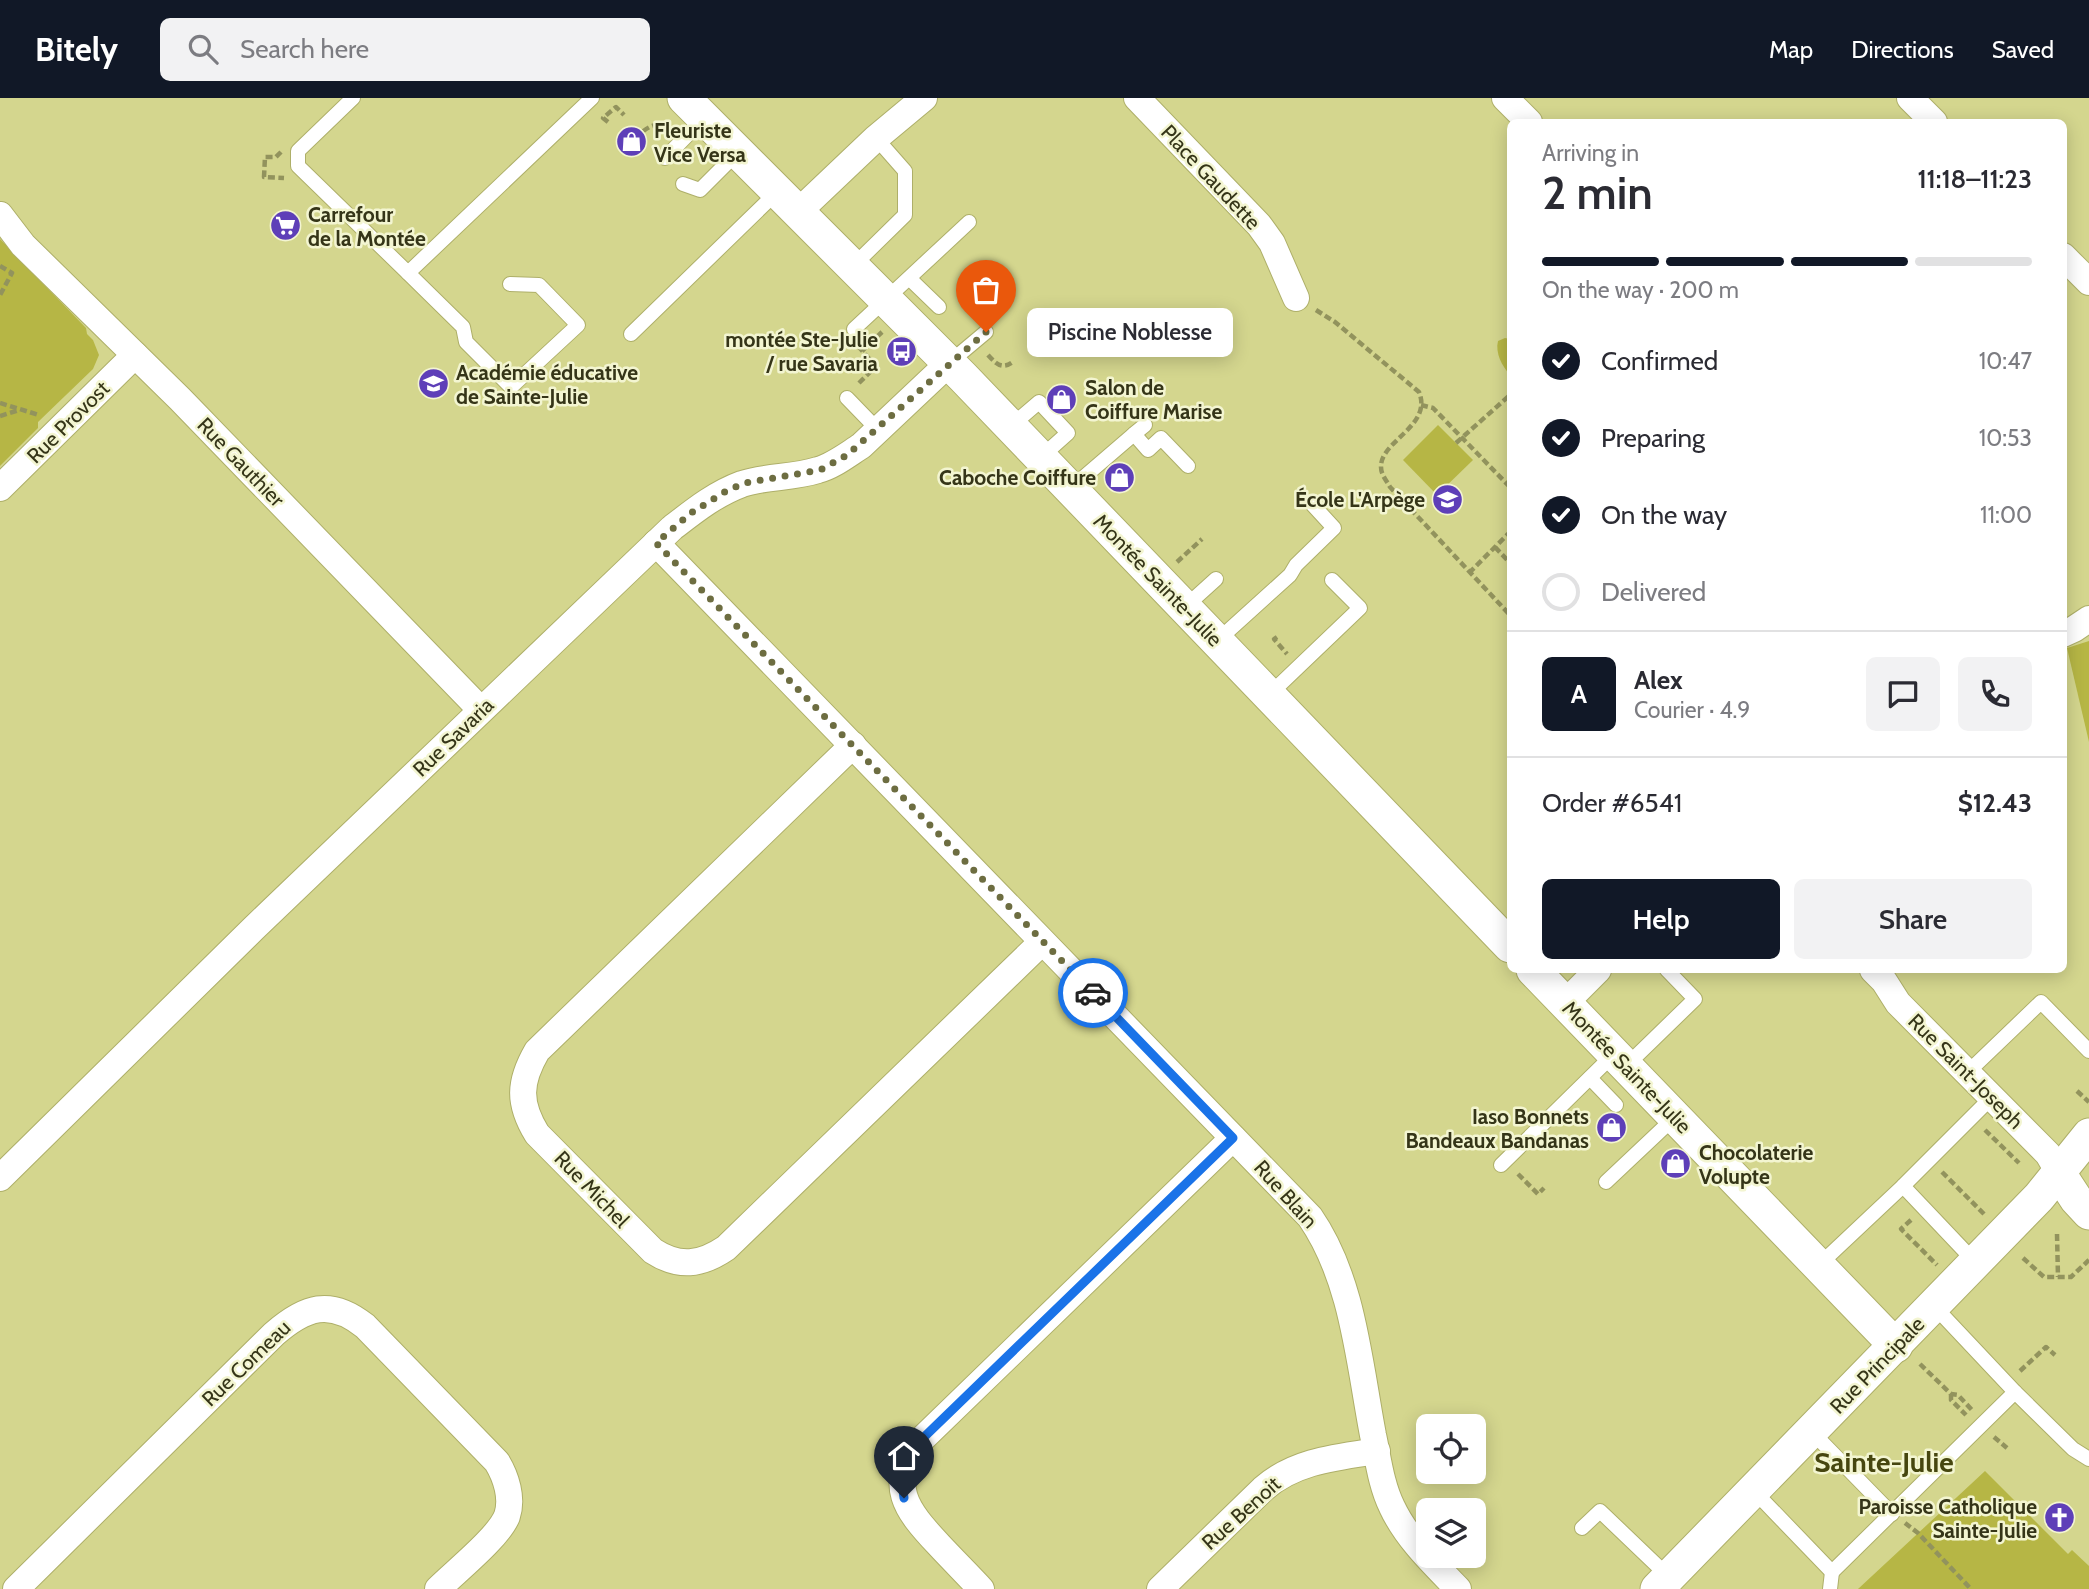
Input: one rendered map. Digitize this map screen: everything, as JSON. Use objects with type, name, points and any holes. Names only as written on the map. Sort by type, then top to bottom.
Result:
[{"type":"street","points":[[788,202],[876,138],[924,98]]},
{"type":"street","name":"Place Gaudette","points":[[1137,98],[1259,225],[1272,243],[1296,298]]},
{"type":"street","points":[[1505,98],[1527,119]]},
{"type":"street","points":[[1910,98],[1931,119]]},
{"type":"street","name":"Montée Sainte-Julie","points":[[694,108],[853,266],[894,302],[949,363],[1507,943]]},
{"type":"street","name":"Rue Gauthier","points":[[0,215],[23,246],[135,355],[481,710]]},
{"type":"street","points":[[2067,260],[2089,282]]},
{"type":"street","name":"Rue Provost","points":[[0,488],[135,355]]},
{"type":"street","name":"Rue Savaria","points":[[0,1178],[254,928],[656,543],[691,513],[728,490],[745,483],[820,470],[847,455],[878,430],[949,363]]},
{"type":"street","name":"Rue Blain","points":[[656,543],[1310,1217],[1331,1252],[1350,1315],[1385,1489],[1400,1522],[1424,1554],[1458,1589]]},
{"type":"street","points":[[2067,632],[2089,619]]},
{"type":"street","name":"Rue Michel","points":[[853,745],[537,1051],[524,1079],[523,1093],[528,1119],[537,1133],[653,1251],[676,1262],[701,1262],[726,1248],[1042,942]]},
{"type":"street","name":"Montée Sainte-Julie","points":[[1536,973],[1908,1355]]},
{"type":"street","points":[[1565,1003],[1595,973]]},
{"type":"street","name":"Rue Saint-Joseph","points":[[1876,973],[1898,1003],[2048,1154],[2059,1173]]},
{"type":"street","name":"Rue Principale","points":[[1663,1583],[1812,1432],[1908,1355],[1934,1306],[1960,1268],[2039,1197],[2089,1135]]},
{"type":"street","points":[[981,1589],[909,1511],[901,1481],[909,1454],[1233,1138]]},
{"type":"street","points":[[2059,1173],[2089,1213]]},
{"type":"street","name":"Rue Comeau","points":[[16,1589],[274,1334],[300,1313],[328,1309],[342,1311],[365,1326],[497,1462],[504,1474],[509,1502],[507,1515],[492,1536],[438,1589]]},
{"type":"street","name":"Rue Benoit","points":[[1160,1589],[1280,1475],[1316,1462],[1377,1451]]},
{"type":"lane","points":[[353,98],[298,151],[298,166],[463,327],[466,342],[511,387],[578,325],[539,285],[510,284]]},
{"type":"lane","points":[[408,273],[592,98]]},
{"type":"lane","points":[[665,158],[694,108]]},
{"type":"lane","points":[[853,266],[905,215],[905,171],[876,138]]},
{"type":"lane","points":[[683,184],[700,190],[738,152]]},
{"type":"lane","points":[[631,334],[788,202]]},
{"type":"lane","points":[[855,329],[894,302],[969,222]]},
{"type":"lane","points":[[894,302],[939,307]]},
{"type":"lane","points":[[949,363],[986,332]]},
{"type":"lane","points":[[846,398],[878,430]]},
{"type":"lane","points":[[1070,489],[1139,430],[1148,450],[1161,438],[1188,466]]},
{"type":"lane","points":[[1217,641],[1290,575],[1296,565],[1334,528],[1312,505]]},
{"type":"lane","points":[[1185,607],[1216,579]]},
{"type":"lane","points":[[1269,695],[1360,608],[1332,580]]},
{"type":"lane","points":[[1503,1163],[1590,1078],[1620,1060],[1695,999],[1670,973]]},
{"type":"lane","points":[[1968,1073],[2041,1002],[2089,1051]]},
{"type":"lane","points":[[1590,1078],[1616,1105]]},
{"type":"lane","points":[[1819,1265],[1992,1097]]},
{"type":"lane","points":[[1606,1182],[1675,1117]]},
{"type":"lane","points":[[1903,1186],[1960,1268]]},
{"type":"lane","points":[[1934,1306],[2015,1392],[2073,1448],[2089,1459]]},
{"type":"lane","points":[[1830,1589],[1832,1572],[2015,1392]]},
{"type":"lane","points":[[1812,1432],[1892,1514]]},
{"type":"lane","points":[[1754,1491],[1832,1572]]},
{"type":"lane","points":[[1582,1528],[1600,1511],[1663,1583]]},
{"type":"path","points":[[607,122],[603,118],[616,107],[624,115]]},
{"type":"path","points":[[635,138],[653,125],[661,125],[670,132]]},
{"type":"path","points":[[0,267],[12,273],[0,295]]},
{"type":"path","points":[[862,351],[894,302]]},
{"type":"path","points":[[1335,322],[1414,386],[1422,398],[1420,414],[1388,452],[1381,467],[1391,487],[1507,612]]},
{"type":"path","points":[[856,345],[874,368],[856,386]]},
{"type":"path","points":[[988,355],[1001,366],[1008,366],[1014,361]]},
{"type":"path","points":[[1456,443],[1507,398]]},
{"type":"path","points":[[0,403],[47,418]]},
{"type":"path","points":[[1422,404],[1433,408],[1507,484]]},
{"type":"path","points":[[0,416],[19,410]]},
{"type":"path","points":[[1469,573],[1507,535]]},
{"type":"path","points":[[1170,568],[1202,539]]},
{"type":"path","points":[[1495,547],[1507,561]]},
{"type":"path","points":[[1277,637],[1274,639],[1287,654]]},
{"type":"path","points":[[2077,1091],[2089,1102]]},
{"type":"path","points":[[1995,1140],[2015,1164],[2026,1171]]},
{"type":"path","points":[[1503,1163],[1538,1194],[1544,1188]]},
{"type":"path","points":[[1937,1167],[1984,1214]]},
{"type":"path","points":[[1901,1229],[1960,1268]]},
{"type":"path","points":[[2057,1234],[2058,1277]]},
{"type":"path","points":[[2023,1258],[2044,1277],[2071,1277],[2089,1260]]},
{"type":"path","points":[[2017,1374],[2046,1347],[2055,1355]]},
{"type":"path","points":[[1908,1355],[1951,1394],[1958,1395],[1972,1410]]},
{"type":"path","points":[[1951,1394],[1951,1400],[1966,1416]]},
{"type":"path","points":[[1999,1441],[2007,1448]]},
{"type":"path","points":[[1918,1533],[1972,1589]]},
{"type":"shaded area","points":[[0,239],[86,328],[99,355],[93,369],[38,422],[38,428],[0,466]]},
{"type":"shaded area","points":[[1507,338],[1507,370],[1498,355],[1498,341]]},
{"type":"shaded area","points":[[1438,425],[1473,460],[1437,495],[1403,460]]},
{"type":"shaded area","points":[[2089,641],[2089,742],[2067,648]]},
{"type":"shaded area","points":[[1985,1471],[2068,1554],[2072,1550],[2089,1566],[2089,1589],[1858,1589]]},
{"type":"way so far","points":[[986,332],[847,455],[820,470],[745,483],[728,490],[691,513],[656,543],[1093,993]]},
{"type":"place","name":"Fleuriste Vice Versa","points":[[631,142]]},
{"type":"place","name":"Carrefour de la Montée","points":[[285,226]]},
{"type":"place","name":"Piscine Noblesse","points":[[986,332]]},
{"type":"place","name":"montée Ste-Julie / rue Savaria","points":[[901,351]]},
{"type":"place","name":"Académie éducative de Sainte-Julie","points":[[433,384]]},
{"type":"place","name":"Salon de Coiffure Marise","points":[[1062,399]]},
{"type":"place","name":"Caboche Coiffure","points":[[1119,477]]},
{"type":"place","name":"École L'Arpège","points":[[1448,499]]},
{"type":"place","name":"Iaso Bonnets Bandeaux Bandanas","points":[[1612,1128]]},
{"type":"place","name":"Chocolaterie Volupte","points":[[1676,1164]]},
{"type":"place","name":"Paroisse Catholique Sainte-Julie","points":[[2060,1518]]},
{"type":"district","name":"Sainte-Julie","points":[[1884,1462]]},
{"type":"route","points":[[904,1498],[901,1481],[903,1467],[920,1441],[1233,1138],[1093,993]]}]
